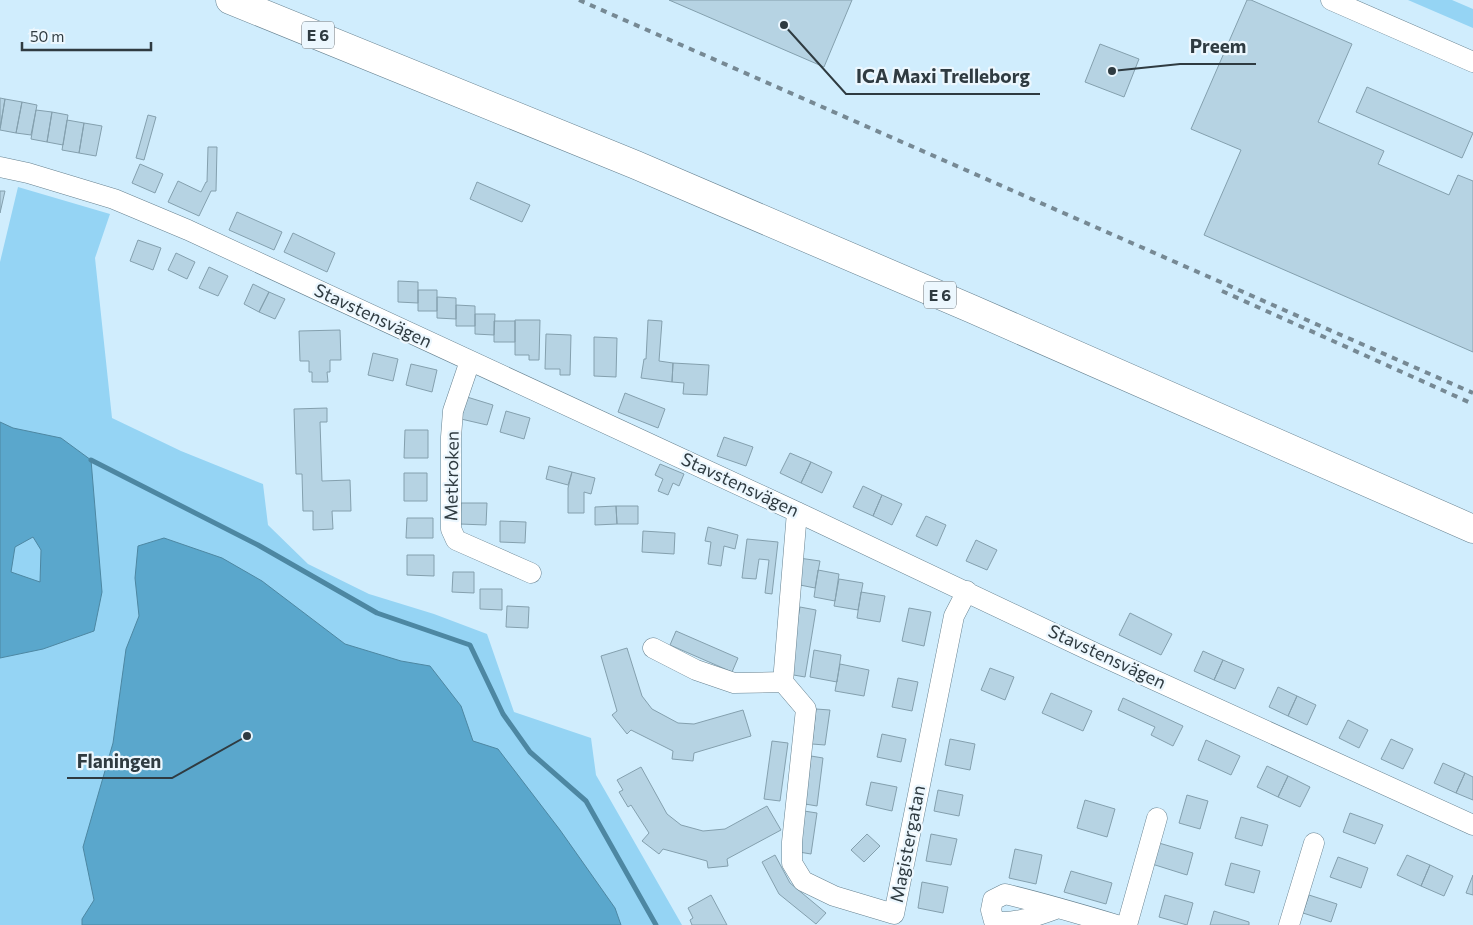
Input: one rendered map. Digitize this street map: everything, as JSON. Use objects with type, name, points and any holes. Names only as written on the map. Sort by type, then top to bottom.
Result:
[{"type":"highway","name":"E 6","points":[[230,0],[636,165],[972,309],[1472,528]]},
{"type":"street","points":[[1331,0],[1473,62]]},
{"type":"street","name":"Stavstensvägen","points":[[0,167],[28,173],[114,199],[188,230],[798,512],[1095,653],[1473,825]]},
{"type":"street","name":"Metkroken","points":[[470,361],[453,411],[451,437],[451,530],[456,540],[531,573]]},
{"type":"street","points":[[653,648],[696,670],[734,683],[783,682],[798,512]]},
{"type":"street","name":"Magistergatan","points":[[783,682],[806,709],[792,842],[792,863],[803,881],[834,896],[894,914],[954,616],[967,592]]},
{"type":"street","points":[[1127,925],[1157,818]]},
{"type":"street","points":[[1289,925],[1314,843]]},
{"type":"street","points":[[1058,908],[1117,925]]},
{"type":"shaded area","points":[[1408,0],[1452,0],[1473,9],[1473,28]]},
{"type":"shaded area","points":[[18,187],[110,214],[95,258],[112,418],[181,451],[263,484],[268,525],[308,564],[369,594],[434,614],[487,634],[514,712],[591,738],[596,775],[682,925],[0,925],[0,262]]},
{"type":"shaded area","points":[[0,422],[13,428],[61,438],[91,460],[102,592],[94,631],[43,649],[0,658]],"holes":[[[33,537],[41,550],[40,582],[11,572],[15,547]]]},
{"type":"shaded area","points":[[164,538],[222,558],[262,581],[345,644],[401,661],[430,666],[461,706],[473,741],[498,749],[560,830],[615,908],[621,925],[82,925],[82,919],[94,900],[83,847],[113,743],[126,649],[139,616],[135,578],[138,546]]},
{"type":"building","points":[[669,0],[852,0],[824,67]]},
{"type":"building","points":[[1247,0],[1251,0],[1352,44],[1318,122],[1384,151],[1378,164],[1449,195],[1458,175],[1473,181],[1473,352],[1204,235],[1241,150],[1191,129]]},
{"type":"building","points":[[1100,44],[1139,59],[1124,97],[1085,82]]},
{"type":"building","points":[[1367,87],[1473,133],[1462,158],[1356,112]]},
{"type":"building","points":[[0,98],[5,99],[0,128]]},
{"type":"building","points":[[5,99],[22,102],[16,133],[0,130]]},
{"type":"building","points":[[22,102],[37,105],[31,135],[16,133]]},
{"type":"building","points":[[36,110],[52,112],[47,142],[31,139]]},
{"type":"building","points":[[52,112],[68,115],[63,145],[47,142]]},
{"type":"building","points":[[148,115],[156,117],[144,160],[136,158]]},
{"type":"building","points":[[67,120],[84,123],[79,153],[62,150]]},
{"type":"building","points":[[84,123],[102,126],[96,156],[79,153]]},
{"type":"building","points":[[208,147],[217,147],[216,191],[211,191],[199,216],[168,202],[178,181],[201,192],[207,182]]},
{"type":"building","points":[[140,164],[163,174],[155,193],[132,183]]},
{"type":"building","points":[[477,182],[530,205],[522,222],[470,199]]},
{"type":"building","points":[[0,191],[5,191],[0,213]]},
{"type":"building","points":[[237,212],[282,232],[274,250],[229,230]]},
{"type":"building","points":[[293,233],[335,253],[327,272],[284,252]]},
{"type":"building","points":[[138,240],[161,248],[153,270],[130,261]]},
{"type":"building","points":[[176,253],[195,262],[187,279],[168,270]]},
{"type":"building","points":[[209,267],[228,276],[218,296],[199,288]]},
{"type":"building","points":[[398,281],[418,282],[418,303],[398,302]]},
{"type":"building","points":[[253,284],[269,292],[259,312],[244,304]]},
{"type":"building","points":[[418,290],[437,290],[437,311],[418,311]]},
{"type":"building","points":[[269,292],[285,299],[275,319],[259,312]]},
{"type":"building","points":[[437,297],[456,298],[456,319],[437,318]]},
{"type":"building","points":[[456,305],[475,306],[475,326],[456,326]]},
{"type":"building","points":[[475,314],[495,314],[494,335],[475,334]]},
{"type":"building","points":[[515,320],[540,320],[539,360],[529,360],[529,355],[515,355]]},
{"type":"building","points":[[648,320],[662,321],[659,361],[673,363],[672,382],[641,378],[644,359],[646,359]]},
{"type":"building","points":[[494,321],[515,321],[515,342],[494,342]]},
{"type":"building","points":[[340,330],[341,360],[330,360],[330,372],[327,372],[328,382],[312,382],[312,372],[309,372],[309,361],[300,361],[299,331]]},
{"type":"building","points":[[546,334],[571,335],[570,375],[560,375],[560,369],[545,369]]},
{"type":"building","points":[[594,337],[617,338],[616,377],[594,376]]},
{"type":"building","points":[[373,353],[398,359],[393,381],[368,375]]},
{"type":"building","points":[[673,363],[709,365],[707,395],[683,394],[684,383],[672,382]]},
{"type":"building","points":[[411,364],[437,370],[432,392],[406,385]]},
{"type":"building","points":[[625,393],[665,409],[658,428],[618,412]]},
{"type":"building","points":[[467,397],[493,405],[487,425],[461,419]]},
{"type":"building","points":[[327,408],[327,422],[320,422],[322,481],[350,480],[351,511],[332,511],[333,529],[313,530],[313,511],[303,511],[302,474],[296,474],[294,409]]},
{"type":"building","points":[[506,411],[530,418],[524,439],[500,432]]},
{"type":"building","points":[[405,430],[428,430],[428,458],[404,458]]},
{"type":"building","points":[[724,437],[753,447],[746,466],[717,456]]},
{"type":"building","points":[[790,453],[811,462],[801,483],[780,473]]},
{"type":"building","points":[[811,462],[832,472],[822,493],[801,483]]},
{"type":"building","points":[[660,464],[684,474],[679,486],[673,483],[668,495],[658,491],[663,479],[655,475]]},
{"type":"building","points":[[549,466],[572,472],[568,485],[546,479]]},
{"type":"building","points":[[572,472],[595,478],[591,494],[584,492],[584,513],[568,513],[568,488]]},
{"type":"building","points":[[404,473],[427,473],[427,501],[404,501]]},
{"type":"building","points":[[863,486],[882,495],[873,516],[853,507]]},
{"type":"building","points":[[882,495],[902,504],[892,525],[873,516]]},
{"type":"building","points":[[461,503],[487,503],[486,525],[460,524]]},
{"type":"building","points":[[616,506],[617,524],[595,525],[595,507]]},
{"type":"building","points":[[616,506],[638,506],[638,524],[617,524]]},
{"type":"building","points":[[926,516],[946,525],[937,546],[916,536]]},
{"type":"building","points":[[407,518],[433,518],[433,538],[406,538]]},
{"type":"building","points":[[500,521],[526,522],[525,543],[500,542]]},
{"type":"building","points":[[708,527],[738,535],[735,549],[724,546],[721,566],[708,564],[711,542],[705,541]]},
{"type":"building","points":[[643,531],[675,533],[674,554],[642,552]]},
{"type":"building","points":[[747,539],[778,542],[772,594],[765,593],[769,560],[759,559],[756,579],[742,578]]},
{"type":"building","points":[[976,540],[997,550],[987,570],[966,561]]},
{"type":"building","points":[[407,555],[434,555],[434,576],[407,575]]},
{"type":"building","points":[[799,558],[820,561],[815,588],[795,584]]},
{"type":"building","points":[[818,570],[839,574],[835,601],[814,597]]},
{"type":"building","points":[[453,572],[474,572],[474,593],[452,592]]},
{"type":"building","points":[[839,579],[863,583],[858,610],[834,606]]},
{"type":"building","points":[[480,589],[502,589],[502,610],[480,609]]},
{"type":"building","points":[[861,592],[885,596],[880,622],[857,618]]},
{"type":"building","points":[[507,606],[529,607],[528,628],[506,627]]},
{"type":"building","points":[[800,607],[816,610],[805,677],[788,674]]},
{"type":"building","points":[[909,608],[931,612],[924,646],[902,641]]},
{"type":"building","points":[[1130,613],[1172,634],[1161,655],[1119,635]]},
{"type":"building","points":[[676,631],[738,658],[732,672],[670,645]]},
{"type":"building","points":[[627,648],[642,696],[652,709],[678,723],[694,724],[743,710],[751,736],[694,753],[693,761],[672,759],[673,751],[631,730],[627,734],[612,715],[617,711],[601,656]]},
{"type":"building","points":[[814,650],[841,655],[837,682],[810,677]]},
{"type":"building","points":[[1203,651],[1223,660],[1214,680],[1194,671]]},
{"type":"building","points":[[1223,660],[1244,669],[1235,689],[1214,680]]},
{"type":"building","points":[[840,664],[869,670],[864,696],[835,691]]},
{"type":"building","points":[[990,668],[1014,677],[1005,700],[981,690]]},
{"type":"building","points":[[898,678],[918,682],[912,711],[892,707]]},
{"type":"building","points":[[1278,687],[1297,696],[1288,716],[1269,707]]},
{"type":"building","points":[[1051,693],[1092,711],[1083,731],[1042,713]]},
{"type":"building","points":[[1297,696],[1316,705],[1307,725],[1288,716]]},
{"type":"building","points":[[1123,698],[1183,726],[1173,746],[1151,735],[1155,727],[1118,710]]},
{"type":"building","points":[[816,709],[830,710],[825,745],[812,744]]},
{"type":"building","points":[[1348,720],[1368,730],[1359,748],[1339,738]]},
{"type":"building","points":[[882,734],[906,739],[901,762],[877,757]]},
{"type":"building","points":[[950,739],[975,744],[970,770],[945,765]]},
{"type":"building","points":[[1391,739],[1413,749],[1403,769],[1381,759]]},
{"type":"building","points":[[1206,740],[1240,756],[1231,775],[1198,760]]},
{"type":"building","points":[[772,741],[788,743],[780,801],[764,799]]},
{"type":"building","points":[[811,756],[823,758],[817,806],[805,804]]},
{"type":"building","points":[[1443,763],[1465,773],[1456,793],[1434,783]]},
{"type":"building","points":[[1267,766],[1288,776],[1278,797],[1257,787]]},
{"type":"building","points":[[641,767],[667,814],[681,825],[703,831],[725,829],[767,806],[781,830],[727,859],[728,866],[708,868],[707,861],[663,849],[659,854],[642,841],[649,833],[631,805],[628,807],[619,792],[623,790],[617,780]]},
{"type":"building","points":[[1465,773],[1473,777],[1473,800],[1456,793]]},
{"type":"building","points":[[1288,776],[1310,787],[1300,807],[1278,797]]},
{"type":"building","points":[[871,782],[897,787],[892,811],[866,805]]},
{"type":"building","points":[[938,790],[963,795],[959,816],[934,811]]},
{"type":"building","points":[[1187,795],[1208,801],[1200,829],[1179,823]]},
{"type":"building","points":[[1085,800],[1115,809],[1107,837],[1077,828]]},
{"type":"building","points":[[804,811],[817,813],[811,854],[799,852]]},
{"type":"building","points":[[1350,813],[1383,825],[1375,844],[1343,832]]},
{"type":"building","points":[[1241,817],[1268,825],[1262,846],[1235,838]]},
{"type":"building","points":[[867,834],[880,846],[864,862],[851,850]]},
{"type":"building","points":[[931,834],[957,839],[951,865],[926,861]]},
{"type":"building","points":[[1159,843],[1193,853],[1187,875],[1152,864]]},
{"type":"building","points":[[1015,849],[1042,855],[1036,884],[1009,878]]},
{"type":"building","points":[[775,855],[790,883],[826,913],[816,924],[779,894],[762,862]]},
{"type":"building","points":[[1407,855],[1430,865],[1421,886],[1397,875]]},
{"type":"building","points":[[1338,857],[1368,868],[1361,888],[1330,877]]},
{"type":"building","points":[[1231,863],[1260,871],[1254,893],[1225,885]]},
{"type":"building","points":[[1430,865],[1453,876],[1444,896],[1421,886]]},
{"type":"building","points":[[1071,871],[1112,883],[1106,904],[1064,892]]},
{"type":"building","points":[[1473,875],[1473,895],[1466,893]]},
{"type":"building","points":[[922,882],[948,887],[943,913],[918,908]]},
{"type":"building","points":[[711,895],[727,925],[692,925],[690,920],[693,918],[688,908]]},
{"type":"building","points":[[1165,895],[1193,903],[1187,925],[1159,917]]},
{"type":"building","points":[[1309,895],[1337,904],[1331,922],[1303,913]]},
{"type":"building","points":[[1214,911],[1249,922],[1249,925],[1210,925]]},
{"type":"waterway","points":[[91,460],[258,545],[377,613],[470,645],[503,714],[530,752],[586,801],[656,925]]},
{"type":"railway","points":[[579,0],[1473,393]]},
{"type":"railway","points":[[1222,291],[1473,404]]},
{"type":"place","name":"ICA Maxi Trelleborg","points":[[784,25]]},
{"type":"place","name":"Preem","points":[[1112,71]]},
{"type":"place","name":"Flaningen","points":[[247,736]]}]
